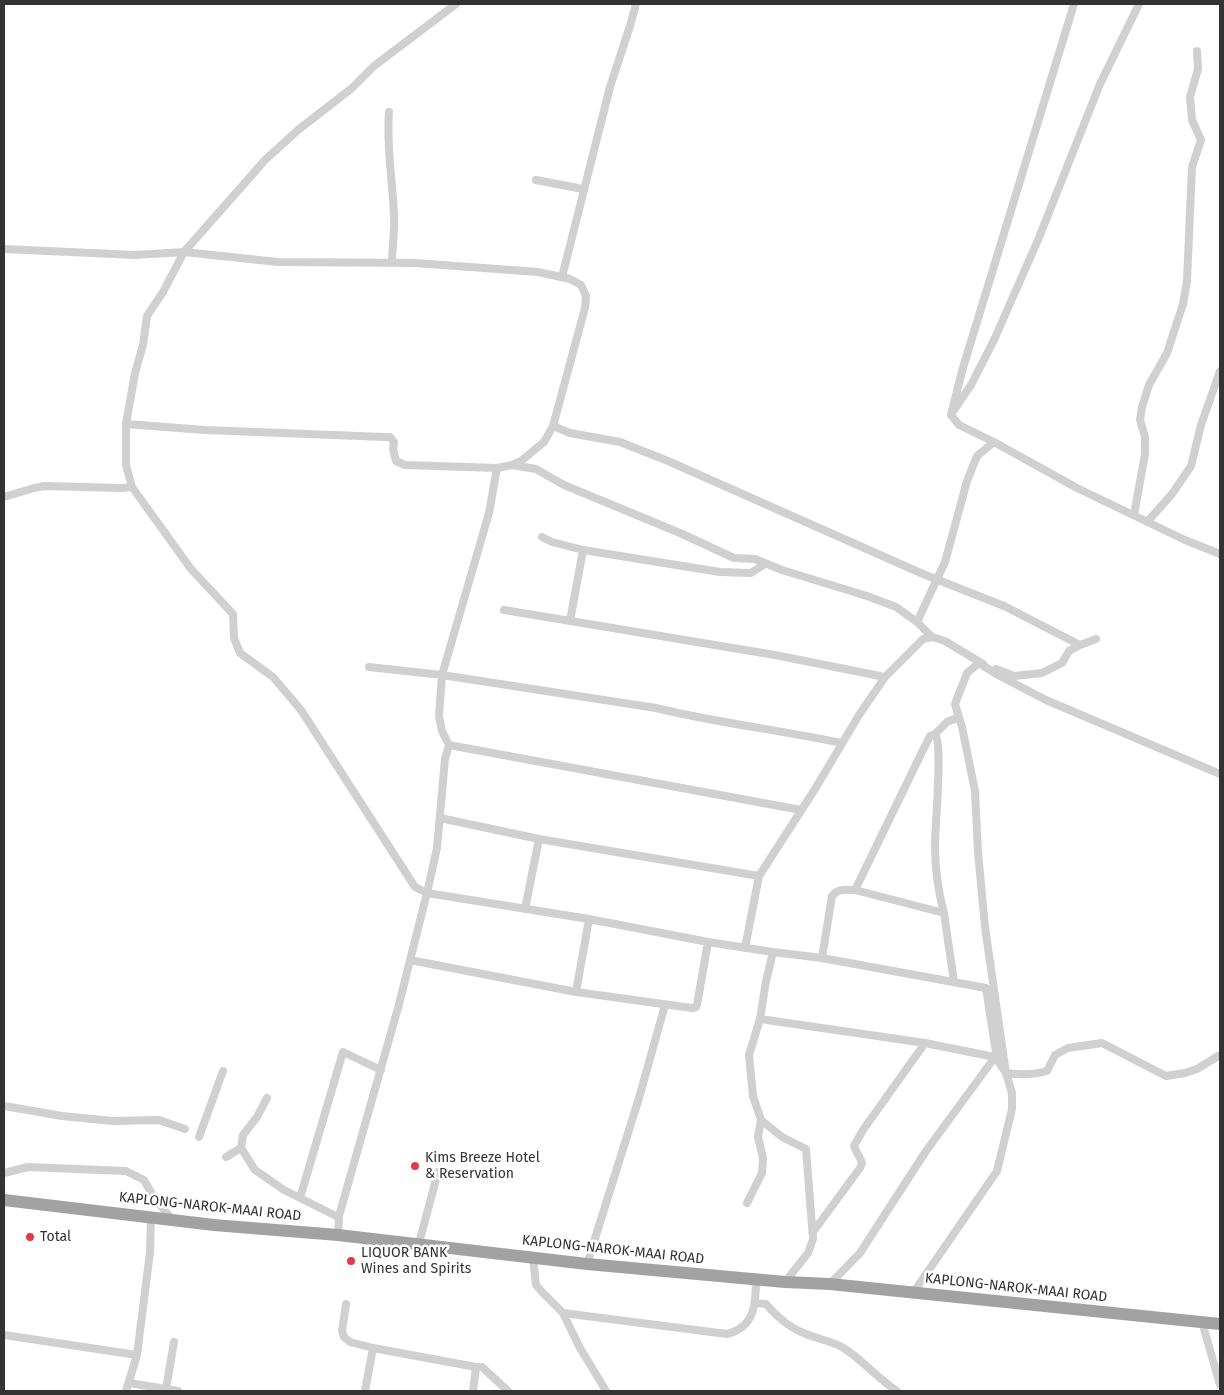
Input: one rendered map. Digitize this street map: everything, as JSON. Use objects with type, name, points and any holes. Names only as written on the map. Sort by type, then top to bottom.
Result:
[{"type":"highway","name":"KAPLONG-NAROK-MAAI ROAD","points":[[4,1200],[173,1220],[419,1243],[587,1264],[756,1280],[830,1284],[1220,1324]]},
{"type":"street","points":[[456,4],[374,66],[352,88],[298,130],[265,160],[184,252],[163,292],[147,316],[144,345],[135,373],[126,424],[127,473],[132,487],[191,569],[232,614],[234,638],[240,653],[272,677],[300,710],[415,887],[427,893],[708,942],[822,958],[986,988],[996,1053],[995,1057],[926,1151],[860,1253],[830,1284]]},
{"type":"street","points":[[562,277],[610,87],[636,4]]},
{"type":"street","points":[[951,415],[962,371],[1074,4]]},
{"type":"street","points":[[951,415],[971,385],[994,340],[1038,240],[1100,84],[1139,4]]},
{"type":"street","points":[[1134,515],[1145,454],[1140,420],[1142,407],[1149,385],[1167,353],[1183,304],[1187,281],[1192,167],[1201,140],[1192,120],[1190,97],[1198,69],[1196,51]]},
{"type":"street","points":[[389,112],[387,133],[390,146],[394,218],[392,263]]},
{"type":"street","points":[[536,180],[583,188]]},
{"type":"street","points":[[4,249],[135,255],[184,252],[278,262],[392,263],[439,266],[451,264],[538,272],[570,279],[581,285],[585,291],[585,308],[553,426],[544,442],[521,461],[512,465],[497,468],[405,465],[396,461],[393,449],[394,442],[390,437],[205,430],[126,424]]},
{"type":"street","points":[[1147,522],[1172,494],[1191,466],[1200,426],[1220,371]]},
{"type":"street","points":[[951,415],[959,425],[1077,488],[1185,540],[1220,554]]},
{"type":"street","points":[[553,426],[570,433],[620,442],[720,483],[936,580],[1004,606],[1080,645]]},
{"type":"street","points":[[917,622],[945,562],[967,481],[977,456],[994,442]]},
{"type":"street","points":[[512,465],[536,469],[564,485],[680,533],[734,558],[755,559],[782,570],[867,596],[896,607],[917,622],[932,637],[945,641],[998,675],[1046,700],[1220,774]]},
{"type":"street","points":[[338,1235],[339,1216],[381,1070],[437,848],[445,759],[449,745],[442,731],[439,716],[442,674],[489,514],[497,468]]},
{"type":"street","points":[[4,497],[45,486],[132,487]]},
{"type":"street","points":[[542,537],[552,542],[583,550],[720,572],[751,573],[765,564]]},
{"type":"street","points":[[570,621],[583,550]]},
{"type":"street","points":[[504,610],[775,655],[885,677]]},
{"type":"street","points":[[745,948],[759,876],[885,677],[923,639],[932,637]]},
{"type":"street","points":[[979,662],[1014,676],[1042,673],[1062,663],[1069,651],[1096,640]]},
{"type":"street","points":[[913,1293],[998,1171],[1012,1109],[1012,1093],[1006,1073],[985,927],[975,791],[962,727],[955,704],[967,673],[979,662]]},
{"type":"street","points":[[369,667],[442,674],[656,708],[690,716],[842,743]]},
{"type":"street","points":[[855,890],[930,736],[935,734],[947,722],[959,717]]},
{"type":"street","points":[[935,734],[938,739],[935,845],[938,885],[954,982]]},
{"type":"street","points":[[449,745],[800,810]]},
{"type":"street","points":[[440,818],[539,839],[759,876]]},
{"type":"street","points":[[525,909],[539,839]]},
{"type":"street","points":[[822,958],[832,896],[835,892],[855,890],[944,913]]},
{"type":"street","points":[[576,992],[589,920]]},
{"type":"street","points":[[410,960],[576,992],[665,1005],[696,1007],[708,942]]},
{"type":"street","points":[[747,1203],[762,1172],[763,1158],[758,1137],[761,1120],[753,1096],[749,1055],[760,1019],[773,952]]},
{"type":"street","points":[[587,1264],[639,1098],[665,1005]]},
{"type":"street","points":[[760,1019],[925,1043],[995,1057],[1006,1073],[1020,1075],[1038,1074],[1048,1071],[1055,1055],[1068,1048],[1102,1044],[1166,1076],[1197,1069],[1220,1055]]},
{"type":"street","points":[[813,1232],[860,1168],[862,1163],[860,1155],[856,1152],[854,1146],[863,1130],[925,1043]]},
{"type":"street","points":[[300,1198],[343,1052],[381,1070]]},
{"type":"street","points":[[199,1137],[223,1070]]},
{"type":"street","points":[[267,1098],[257,1117],[243,1135],[241,1148],[255,1170],[284,1190],[339,1216]]},
{"type":"street","points":[[4,1106],[62,1116],[113,1121],[159,1120],[186,1129]]},
{"type":"street","points":[[761,1120],[782,1137],[806,1149],[813,1239],[808,1254],[785,1282]]},
{"type":"street","points":[[226,1157],[241,1148]]},
{"type":"street","points":[[4,1173],[28,1167],[126,1172],[144,1180],[154,1198],[173,1220]]},
{"type":"street","points":[[419,1243],[438,1172]]},
{"type":"street","points":[[126,1391],[137,1355],[150,1252],[151,1217]]},
{"type":"street","points":[[533,1257],[536,1284],[563,1313],[580,1348],[606,1391]]},
{"type":"street","points":[[563,1313],[727,1334],[743,1328],[753,1310],[756,1303],[756,1280]]},
{"type":"street","points":[[756,1303],[766,1304],[778,1318],[798,1331],[842,1347],[897,1391]]},
{"type":"street","points":[[346,1304],[342,1331],[344,1337],[350,1342],[373,1348],[482,1367],[508,1391]]},
{"type":"street","points":[[1202,1322],[1220,1384]]},
{"type":"street","points":[[4,1335],[137,1355]]},
{"type":"street","points":[[166,1389],[174,1342]]},
{"type":"street","points":[[365,1391],[373,1348]]},
{"type":"street","points":[[473,1391],[476,1367]]},
{"type":"street","points":[[128,1382],[178,1391]]},
{"type":"place","name":"Kims Breeze Hotel & Reservation","points":[[415,1166]]},
{"type":"place","name":"Total","points":[[30,1237]]},
{"type":"place","name":"LIQUOR BANK Wines and Spirits","points":[[351,1261]]}]
